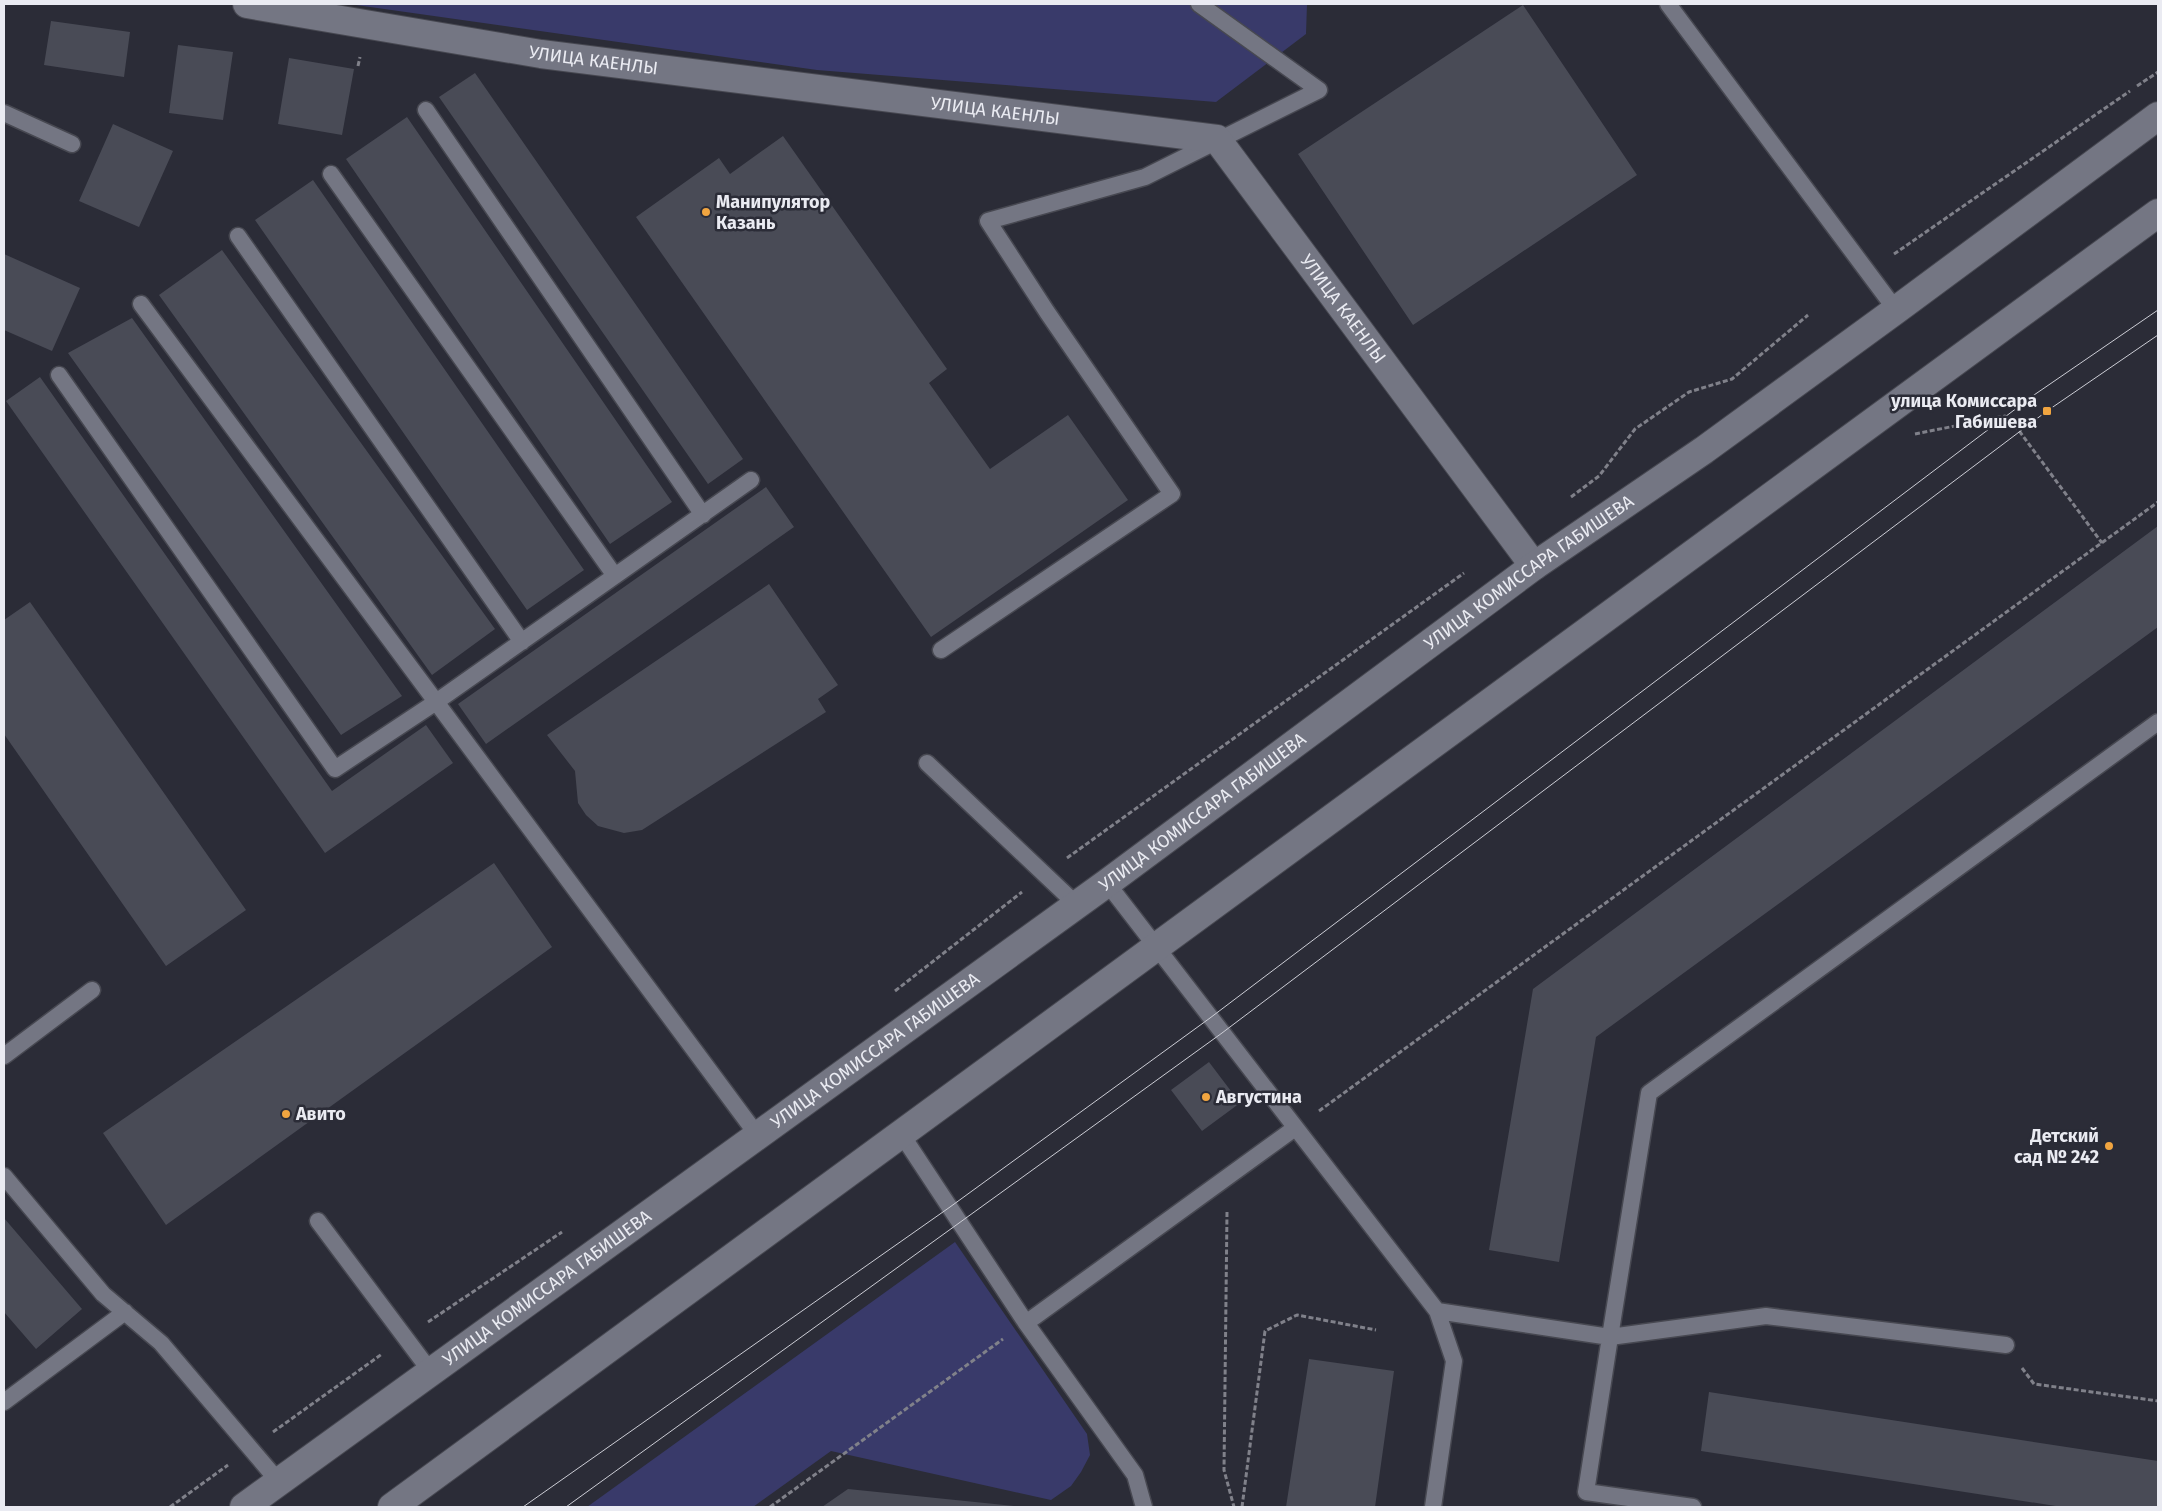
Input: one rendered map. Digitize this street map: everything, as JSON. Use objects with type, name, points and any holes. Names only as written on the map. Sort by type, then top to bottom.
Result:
[{"type":"street","name":"УЛИЦА КАЕНЛЫ","points":[[247,4],[541,54],[1216,139],[1534,566]]},
{"type":"street","name":"УЛИЦА КОМИССАРА ГАБИШЕВА","points":[[244,1507],[1077,905],[1534,566],[1704,450],[2158,116]]},
{"type":"street","points":[[392,1507],[2158,213]]},
{"type":"lane","points":[[941,650],[1172,494],[1052,320],[988,221],[1145,177],[1216,139],[1319,90],[1199,4]]},
{"type":"lane","points":[[1668,4],[1896,310]]},
{"type":"lane","points":[[426,110],[703,515]]},
{"type":"lane","points":[[4,113],[72,144]]},
{"type":"lane","points":[[330,174],[615,576]]},
{"type":"lane","points":[[238,236],[522,642]]},
{"type":"lane","points":[[141,304],[758,1136]]},
{"type":"lane","points":[[59,375],[335,769],[436,702],[751,480]]},
{"type":"lane","points":[[1693,1507],[1586,1492],[1649,1093],[2158,722]]},
{"type":"lane","points":[[927,763],[1077,905]]},
{"type":"lane","points":[[1107,883],[1438,1311],[1454,1361],[1433,1507]]},
{"type":"lane","points":[[4,1056],[92,990]]},
{"type":"lane","points":[[1026,1323],[1295,1128]]},
{"type":"lane","points":[[902,1135],[1026,1323],[1135,1475],[1144,1507]]},
{"type":"lane","points":[[4,1176],[103,1294],[161,1343],[279,1482]]},
{"type":"lane","points":[[318,1221],[431,1372]]},
{"type":"lane","points":[[1438,1311],[1610,1337],[1766,1316],[2006,1345]]},
{"type":"lane","points":[[4,1402],[125,1312]]},
{"type":"path","points":[[1894,254],[2158,72]]},
{"type":"path","points":[[1568,499],[1599,476],[1634,429],[1689,392],[1732,379],[1808,315]]},
{"type":"path","points":[[1910,435],[2005,416],[2020,432],[2102,543]]},
{"type":"path","points":[[1295,1128],[2158,502]]},
{"type":"path","points":[[887,998],[1044,874],[1465,572]]},
{"type":"path","points":[[1228,1177],[1224,1470],[1234,1507]]},
{"type":"path","points":[[170,1507],[404,1337],[569,1228]]},
{"type":"path","points":[[1242,1507],[1265,1331],[1296,1315],[1376,1330]]},
{"type":"path","points":[[770,1507],[1026,1323]]},
{"type":"path","points":[[2006,1345],[2034,1384],[2158,1401]]},
{"type":"shaded area","points":[[349,4],[1307,4],[1306,34],[1216,102],[817,70]]},
{"type":"shaded area","points":[[955,1242],[1087,1434],[1090,1455],[1071,1486],[1051,1500],[831,1451],[753,1507],[587,1507]]},
{"type":"building","points":[[1523,5],[1637,175],[1413,325],[1298,154]]},
{"type":"building","points":[[51,21],[130,32],[124,77],[44,65]]},
{"type":"building","points":[[178,45],[233,52],[223,120],[169,113]]},
{"type":"building","points":[[289,58],[354,69],[342,135],[278,124]]},
{"type":"building","points":[[475,73],[743,459],[708,484],[439,97]]},
{"type":"building","points":[[407,117],[672,502],[610,544],[346,159]]},
{"type":"building","points":[[113,124],[173,151],[139,227],[79,201]]},
{"type":"building","points":[[783,136],[947,369],[929,383],[990,469],[1068,415],[1128,500],[931,637],[636,217],[719,158],[730,174]]},
{"type":"building","points":[[313,180],[584,570],[527,610],[255,220]]},
{"type":"building","points":[[222,250],[495,629],[432,675],[159,295]]},
{"type":"building","points":[[4,254],[80,288],[52,351],[4,330]]},
{"type":"building","points":[[132,318],[402,696],[341,735],[68,353]]},
{"type":"building","points":[[40,377],[332,791],[426,725],[453,763],[325,853],[6,401]]},
{"type":"building","points":[[766,487],[794,527],[486,744],[458,704]]},
{"type":"building","points":[[2158,526],[2158,627],[1596,1037],[1559,1262],[1489,1250],[1533,989]]},
{"type":"building","points":[[769,584],[838,685],[818,699],[826,712],[642,830],[624,833],[598,826],[586,815],[578,803],[575,771],[547,735]]},
{"type":"building","points":[[30,602],[246,910],[166,966],[4,734],[4,620]]},
{"type":"building","points":[[494,863],[552,947],[166,1225],[103,1133]]},
{"type":"building","points":[[1209,1062],[1240,1103],[1202,1131],[1171,1090]]},
{"type":"building","points":[[4,1218],[82,1309],[36,1349],[4,1312]]},
{"type":"building","points":[[1309,1359],[1394,1371],[1375,1507],[1286,1507]]},
{"type":"building","points":[[1709,1392],[2158,1461],[2158,1507],[2062,1507],[1701,1451]]},
{"type":"building","points":[[848,1489],[1014,1506],[1014,1507],[822,1507]]},
{"type":"tram line","points":[[523,1507],[950,1207],[1210,1018],[2034,395],[2158,310]]},
{"type":"tram line","points":[[566,1507],[1222,1033],[2047,411],[2158,335]]},
{"type":"place","name":"Манипулятор Казань","points":[[706,212]]},
{"type":"place","name":"улица Комиссара Габишева","points":[[2047,411]]},
{"type":"place","name":"Августина","points":[[1206,1097]]},
{"type":"place","name":"Авито","points":[[286,1114]]},
{"type":"place","name":"Детский сад № 242","points":[[2109,1146]]}]
